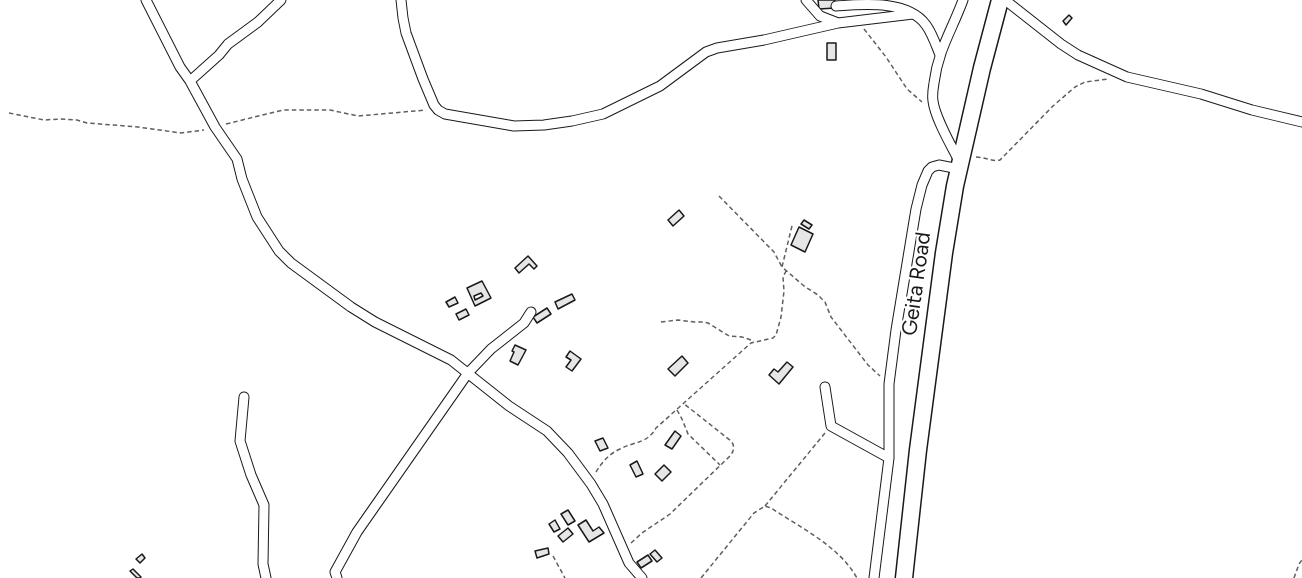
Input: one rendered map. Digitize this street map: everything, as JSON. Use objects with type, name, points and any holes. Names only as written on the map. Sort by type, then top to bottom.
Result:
[{"type":"highway","name":"Geita Road","points":[[904,578],[935,310],[944,253],[960,166],[982,68],[1003,0]]},
{"type":"street","points":[[146,0],[180,67],[215,128],[237,159],[257,217],[279,250],[291,263],[351,307],[375,322],[451,360],[509,406],[547,431],[568,453],[591,484],[603,504],[629,563],[642,578]]},
{"type":"street","points":[[190,81],[228,44],[258,22],[281,0]]},
{"type":"street","points":[[401,0],[406,33],[430,96],[438,110],[445,114],[514,126],[572,121],[603,114],[660,86],[706,52],[717,48],[765,40],[838,23],[913,14]]},
{"type":"street","points":[[806,0],[820,16],[838,23]]},
{"type":"street","points":[[874,578],[889,458],[890,384],[916,208],[922,185],[932,167],[960,166],[935,110],[933,93],[940,55],[963,0]]},
{"type":"street","points":[[1003,0],[1018,5],[1078,55],[1127,77],[1201,94],[1302,122]]},
{"type":"street","points":[[836,6],[860,4],[902,8],[927,25],[940,55]]},
{"type":"street","points":[[336,578],[334,572],[357,532],[468,373],[491,349],[524,323],[531,312]]},
{"type":"street","points":[[825,387],[831,426],[889,458]]},
{"type":"street","points":[[244,397],[240,441],[264,505],[263,564],[266,578]]},
{"type":"path","points":[[859,21],[907,89],[935,110]]},
{"type":"path","points":[[960,166],[975,158],[1000,160],[1058,101],[1075,87],[1085,82],[1127,77]]},
{"type":"path","points":[[719,196],[774,252],[786,271],[822,299],[831,317],[868,364],[890,384]]},
{"type":"path","points":[[782,267],[792,226]]},
{"type":"path","points":[[591,484],[597,470],[607,457],[618,449],[650,437],[656,428],[736,355],[754,342],[768,340],[776,335],[781,317],[783,277],[786,271]]},
{"type":"path","points":[[661,322],[678,320],[708,323],[729,336],[742,337],[754,342]]},
{"type":"path","points":[[622,549],[670,514],[731,455],[734,449],[733,444],[684,403]]},
{"type":"path","points":[[676,409],[688,435],[720,465]]},
{"type":"path","points":[[701,578],[754,513],[765,506],[831,426]]},
{"type":"path","points":[[765,506],[819,539],[836,553],[857,578]]},
{"type":"path","points":[[553,556],[565,578]]},
{"type":"path","points":[[1294,578],[1302,560]]},
{"type":"building","points":[[818,0],[835,0],[835,8],[819,9]]},
{"type":"building","points":[[1069,15],[1072,18],[1066,25],[1063,21]]},
{"type":"building","points":[[827,43],[836,43],[836,60],[827,60]]},
{"type":"building","points":[[679,210],[684,216],[673,226],[668,220]]},
{"type":"building","points":[[804,220],[812,225],[809,229],[801,224]]},
{"type":"building","points":[[799,227],[813,234],[805,252],[791,245]]},
{"type":"building","points":[[528,256],[537,266],[534,269],[529,264],[519,273],[515,268]]},
{"type":"building","points":[[482,281],[491,298],[475,306],[467,288]],"holes":[[[481,293],[483,296],[475,300],[474,296]]]},
{"type":"building","points":[[572,294],[575,300],[558,309],[555,302]]},
{"type":"building","points":[[455,297],[458,303],[449,307],[446,302]]},
{"type":"building","points":[[547,308],[551,314],[537,323],[533,317]]},
{"type":"building","points":[[466,309],[469,315],[459,320],[456,314]]},
{"type":"building","points":[[515,345],[526,350],[518,365],[510,361]]},
{"type":"building","points":[[570,351],[581,359],[572,371],[566,367],[571,360],[566,357]]},
{"type":"building","points":[[682,356],[688,363],[675,376],[668,369]]},
{"type":"building","points":[[787,362],[793,367],[779,384],[769,375],[774,369],[778,372]]},
{"type":"building","points":[[675,431],[681,436],[672,449],[665,445]]},
{"type":"building","points":[[603,438],[608,448],[600,451],[595,441]]},
{"type":"building","points":[[637,461],[643,474],[636,477],[630,465]]},
{"type":"building","points":[[664,465],[671,472],[662,481],[655,474]]},
{"type":"building","points":[[568,510],[575,521],[568,525],[561,514]]},
{"type":"building","points":[[555,520],[560,529],[554,532],[549,524]]},
{"type":"building","points":[[586,520],[593,531],[599,527],[604,533],[589,542],[578,525]]},
{"type":"building","points":[[568,528],[573,534],[563,542],[558,536]]},
{"type":"building","points":[[548,548],[549,554],[537,558],[535,551]]},
{"type":"building","points":[[655,550],[662,558],[657,562],[650,554]]},
{"type":"building","points":[[142,554],[145,558],[140,563],[136,559]]},
{"type":"building","points":[[648,555],[652,561],[641,568],[637,562]]},
{"type":"building","points":[[133,569],[141,577],[140,578],[130,571]]}]
